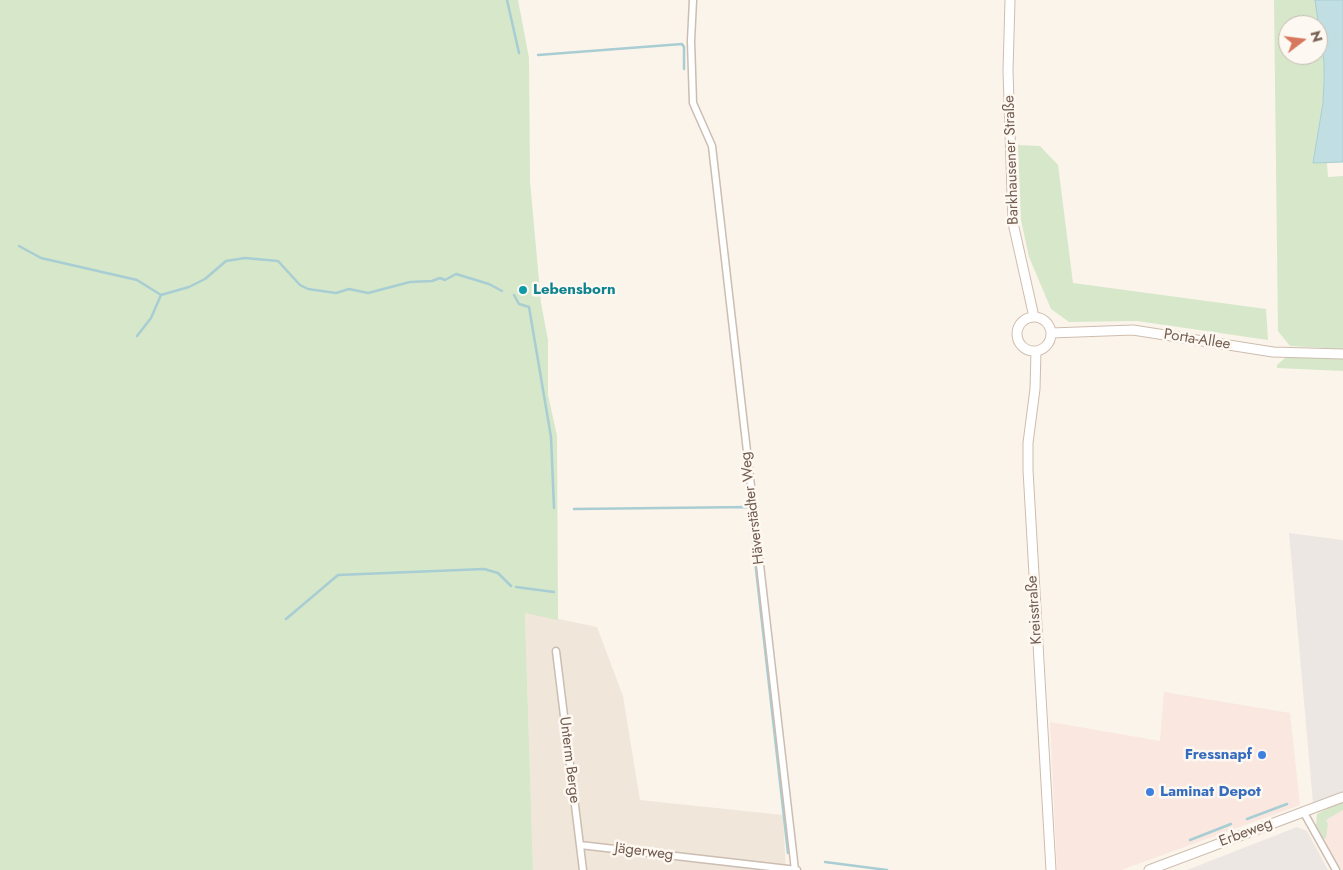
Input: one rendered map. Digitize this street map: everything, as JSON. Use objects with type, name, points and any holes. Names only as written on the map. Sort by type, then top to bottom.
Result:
[{"type":"main road","name":"Barkhausener Straße","points":[[1010,0],[1008,71],[1013,223],[1034,317]]},
{"type":"main road","points":[[1034,317],[1048,324],[1051,333],[1048,344],[1036,351],[1022,346],[1017,336],[1020,325],[1029,318],[1034,317]]},
{"type":"main road","name":"Porta-Allee","points":[[1051,333],[1133,330],[1273,352],[1343,354]]},
{"type":"main road","name":"Kreisstraße","points":[[1036,351],[1035,389],[1028,443],[1028,470],[1051,870]]},
{"type":"main road","name":"Erbeweg","points":[[1149,870],[1343,797]]},
{"type":"street","name":"Häverstädter Weg","points":[[693,0],[691,42],[693,103],[712,146],[796,870]]},
{"type":"street","name":"Unterm Berge","points":[[556,651],[583,870]]},
{"type":"street","points":[[1304,812],[1336,870]]},
{"type":"street","name":"Jägerweg","points":[[580,845],[796,870]]},
{"type":"shaded area","points":[[1289,533],[1343,540],[1343,792],[1313,803]]},
{"type":"shaded area","points":[[525,612],[597,627],[623,696],[640,800],[783,815],[786,870],[533,870]]},
{"type":"shaded area","points":[[1164,692],[1290,713],[1300,805],[1121,870],[1057,870],[1050,722],[1160,741]]},
{"type":"shaded area","points":[[1343,810],[1343,870],[1341,870],[1323,839],[1326,838],[1328,824],[1326,820]]},
{"type":"shaded area","points":[[1297,827],[1307,831],[1328,870],[1187,870]]},
{"type":"green space","points":[[0,0],[518,0],[529,58],[530,181],[541,303],[548,340],[548,395],[557,436],[558,620],[525,613],[533,870],[0,870]]},
{"type":"green space","points":[[1274,0],[1315,0],[1318,15],[1278,15],[1278,65],[1324,65],[1323,103],[1313,163],[1327,163],[1328,177],[1343,176],[1343,349],[1290,346],[1278,331]]},
{"type":"green space","points":[[1018,145],[1040,146],[1058,165],[1073,283],[1266,309],[1268,340],[1137,321],[1069,322],[1051,309],[1029,257],[1021,220]]},
{"type":"green space","points":[[1286,357],[1343,358],[1343,371],[1277,368],[1277,365]]},
{"type":"green space","points":[[1343,801],[1343,810],[1326,820],[1328,824],[1326,838],[1323,839],[1316,826],[1317,814]]},
{"type":"water","points":[[1315,0],[1343,0],[1343,162],[1313,163],[1323,103],[1324,65],[1328,65],[1328,15],[1317,15]]},
{"type":"waterway","points":[[507,0],[519,53]]},
{"type":"waterway","points":[[538,55],[682,44],[684,47],[684,69]]},
{"type":"waterway","points":[[19,246],[41,258],[137,280],[161,295],[189,287],[205,279],[226,261],[245,258],[278,261],[300,285],[308,289],[336,293],[349,289],[368,293],[410,282],[432,281],[440,278],[445,280],[456,274],[489,284],[502,291]]},
{"type":"waterway","points":[[137,336],[151,318],[161,295]]},
{"type":"waterway","points":[[514,295],[519,304],[529,307],[551,437],[554,508]]},
{"type":"waterway","points":[[574,509],[749,507],[788,853]]},
{"type":"waterway","points":[[286,619],[338,575],[484,569],[498,573],[511,586]]},
{"type":"waterway","points":[[516,587],[554,592]]},
{"type":"waterway","points":[[1247,819],[1287,804]]},
{"type":"waterway","points":[[1190,840],[1231,824]]},
{"type":"waterway","points":[[825,862],[887,870]]},
{"type":"place","name":"Lebensborn","points":[[523,290]]},
{"type":"place","name":"Fressnapf","points":[[1262,755]]},
{"type":"place","name":"Laminat Depot","points":[[1150,792]]}]
